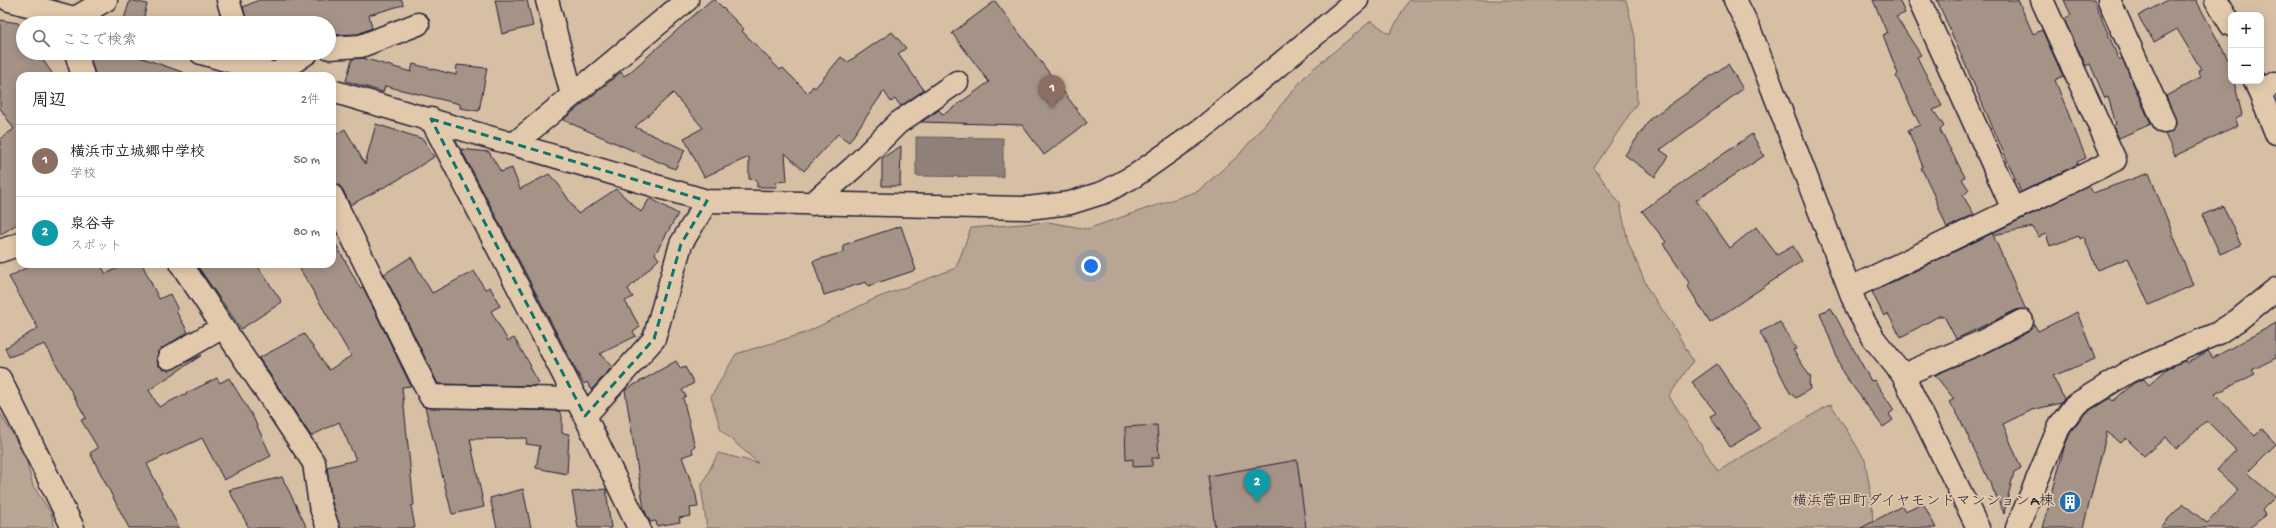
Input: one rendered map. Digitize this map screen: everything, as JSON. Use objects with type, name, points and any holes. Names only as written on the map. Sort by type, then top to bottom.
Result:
[{"type":"street","points":[[9,0],[61,16]]},
{"type":"street","points":[[80,16],[106,0]]},
{"type":"street","points":[[228,0],[233,16]]},
{"type":"street","points":[[547,0],[572,95]]},
{"type":"street","points":[[514,144],[687,0]]},
{"type":"street","points":[[1735,0],[1752,35],[1851,288],[1858,311],[1874,339],[1903,375],[1978,528]]},
{"type":"street","points":[[1919,0],[2014,209]]},
{"type":"street","points":[[1851,288],[2115,160],[2042,0]]},
{"type":"street","points":[[2216,0],[2228,20]]},
{"type":"street","points":[[336,92],[707,201],[1028,208],[1070,203],[1105,192],[1136,175],[1202,128],[1352,2]]},
{"type":"street","points":[[2116,2],[2164,122]]},
{"type":"street","points":[[336,48],[361,46],[418,24]]},
{"type":"street","points":[[78,60],[82,72]]},
{"type":"street","points":[[248,60],[272,72]]},
{"type":"street","points":[[282,72],[298,60]]},
{"type":"street","points":[[812,204],[854,167],[898,122],[957,82]]},
{"type":"street","points":[[2263,85],[2276,133]]},
{"type":"street","points":[[431,119],[580,407],[639,528]]},
{"type":"street","points":[[336,204],[430,396],[580,407],[654,339],[681,244],[707,201]]},
{"type":"street","points":[[0,251],[16,245]]},
{"type":"street","points":[[184,268],[314,463],[320,505],[328,528]]},
{"type":"street","points":[[2017,528],[2060,425],[2074,405],[2128,372],[2218,333],[2238,320],[2276,288]]},
{"type":"street","points":[[1903,375],[1979,343],[2022,321]]},
{"type":"street","points":[[169,358],[223,327]]},
{"type":"street","points":[[0,379],[73,528]]},
{"type":"highlighted area","points":[[431,119],[707,201],[681,244],[654,339],[585,416]]},
{"type":"shaded area","points":[[1409,0],[1626,0],[1635,37],[1637,103],[1594,168],[1620,204],[1628,242],[1648,289],[1672,324],[1693,361],[1669,396],[1718,471],[1831,404],[1865,460],[1872,501],[1873,528],[707,528],[701,487],[718,453],[758,463],[721,430],[711,397],[736,354],[805,333],[874,299],[956,268],[971,228],[1048,222],[1087,229],[1198,191],[1238,156],[1308,73],[1371,21],[1390,34]]},
{"type":"shaded area","points":[[916,137],[1003,138],[1003,177],[916,176]]},
{"type":"shaded area","points":[[0,413],[25,455],[33,486],[51,513],[55,528],[0,528]]},
{"type":"building","points":[[130,0],[147,4],[144,16],[125,16]]},
{"type":"building","points":[[259,0],[402,0],[403,5],[369,15],[372,28],[358,34],[336,35],[336,16],[245,16],[243,7]]},
{"type":"building","points":[[495,0],[527,0],[533,26],[502,34]]},
{"type":"building","points":[[711,0],[715,0],[744,29],[742,31],[780,70],[783,68],[808,93],[813,86],[815,88],[841,57],[848,62],[892,32],[906,48],[898,54],[924,90],[901,106],[895,99],[891,102],[884,91],[849,142],[838,134],[804,171],[785,153],[787,181],[776,182],[777,187],[757,187],[757,180],[749,179],[749,157],[704,177],[684,138],[703,128],[673,93],[635,127],[685,150],[675,169],[563,120],[621,72],[624,76],[629,73]]},
{"type":"building","points":[[1873,0],[1899,0],[1905,13],[1896,17],[1921,55],[1917,57],[1942,106],[1933,110],[1944,126],[1940,130],[1965,177],[1962,179],[1969,190],[1963,196],[1974,214],[1947,228],[1931,188],[1921,168],[1923,167],[1908,130],[1920,125],[1896,76],[1898,74],[1883,35],[1887,33]]},
{"type":"building","points":[[1937,0],[2018,0],[2033,34],[2042,30],[2063,76],[2055,80],[2086,158],[2077,162],[2078,164],[2021,192]]},
{"type":"building","points":[[2064,0],[2094,0],[2119,60],[2122,58],[2151,124],[2119,138],[2113,126],[2116,124],[2108,97],[2105,98],[2090,64],[2086,66],[2064,19],[2071,15]]},
{"type":"building","points":[[2168,0],[2196,0],[2228,59],[2228,84],[2235,84],[2242,115],[2235,118],[2238,125],[2175,156],[2165,134],[2174,130],[2176,123],[2166,96],[2201,77],[2198,70],[2201,69],[2177,29],[2154,42],[2138,16]]},
{"type":"building","points":[[995,1],[1087,123],[1044,155],[1022,125],[921,122],[939,110],[943,115],[989,82],[952,33]]},
{"type":"building","points":[[0,20],[16,23],[16,60],[43,60],[51,72],[16,72],[16,225],[0,235],[0,139],[14,129],[0,108]]},
{"type":"building","points":[[363,58],[411,72],[413,64],[456,75],[457,65],[487,68],[479,111],[460,108],[460,104],[385,86],[383,92],[346,81],[352,59]]},
{"type":"building","points":[[91,60],[148,60],[182,72],[94,72]]},
{"type":"building","points":[[1728,64],[1743,89],[1660,150],[1669,156],[1655,177],[1625,155],[1651,118]]},
{"type":"building","points":[[376,124],[423,139],[434,157],[396,181],[350,205],[343,190],[339,185],[336,185],[336,135],[345,129],[365,164]]},
{"type":"building","points":[[1752,134],[1764,156],[1696,200],[1730,248],[1756,227],[1777,255],[1793,246],[1802,261],[1710,323],[1687,285],[1690,284],[1663,244],[1666,242],[1642,211]]},
{"type":"building","points":[[901,146],[900,186],[882,186],[882,158]]},
{"type":"building","points":[[461,149],[489,152],[501,172],[512,168],[520,189],[549,174],[559,185],[578,214],[616,189],[641,212],[650,198],[678,214],[655,254],[659,259],[628,289],[633,297],[625,301],[640,327],[633,332],[636,336],[600,354],[612,367],[591,390],[587,382],[584,384],[578,374]]},
{"type":"building","points":[[2149,173],[2193,285],[2149,305],[2128,258],[2097,270],[2084,237],[2080,239],[2079,236],[2050,246],[2046,234],[2038,237],[2033,227],[1993,235],[2026,310],[2016,310],[1956,339],[1944,316],[1939,316],[1901,337],[1888,314],[1884,316],[1872,292],[2089,186],[2093,193]]},
{"type":"building","points":[[2223,206],[2241,245],[2220,254],[2202,215]]},
{"type":"building","points":[[901,226],[916,270],[868,286],[866,282],[824,295],[813,261],[844,252],[843,245]]},
{"type":"building","points":[[336,244],[360,288],[363,287],[411,386],[402,387],[414,505],[411,506],[415,528],[340,528],[332,502],[327,467],[356,460],[339,422],[311,436],[259,358],[304,334],[329,370],[351,356],[299,268],[336,268]]},
{"type":"building","points":[[411,257],[432,293],[474,271],[485,289],[490,287],[500,306],[491,311],[508,341],[514,338],[531,366],[530,367],[539,383],[534,386],[438,384],[384,274]]},
{"type":"building","points":[[26,268],[102,268],[106,274],[118,268],[144,268],[159,299],[170,294],[178,310],[176,311],[188,332],[158,351],[158,365],[163,369],[169,370],[202,355],[149,390],[159,407],[217,378],[220,383],[229,378],[253,417],[271,456],[224,480],[202,438],[147,464],[179,528],[129,528],[90,453],[98,448],[81,420],[86,418],[45,344],[9,357],[5,348],[38,328],[9,277]]},
{"type":"building","points":[[199,268],[259,268],[282,302],[241,329]]},
{"type":"building","points":[[1831,308],[1871,381],[1874,380],[1894,410],[1889,414],[1893,420],[1883,427],[1843,373],[1820,313]]},
{"type":"building","points":[[2077,312],[2095,359],[2053,376],[2064,399],[2061,403],[2032,410],[2003,424],[2021,468],[2014,472],[2004,513],[1959,417],[1949,402],[1954,399],[1935,375],[1984,354],[2028,332],[2034,324],[2038,331]]},
{"type":"building","points":[[1780,322],[1796,349],[1793,350],[1811,378],[1809,382],[1810,389],[1796,398],[1790,393],[1760,332]]},
{"type":"building","points":[[2276,323],[2276,358],[2252,370],[2255,374],[2215,394],[2255,436],[2262,429],[2276,444],[2247,473],[2275,497],[2262,510],[2265,515],[2250,528],[2159,528],[2183,504],[2207,523],[2239,490],[2217,470],[2236,450],[2207,421],[2176,449],[2166,437],[2144,456],[2126,438],[2121,443],[2107,432],[2083,528],[2043,528],[2064,448],[2071,431],[2084,414],[2110,398],[2113,401],[2134,383],[2144,379],[2149,385],[2168,368],[2184,361],[2187,363],[2208,351],[2213,358]]},
{"type":"building","points":[[676,361],[681,369],[685,367],[694,383],[682,390],[686,396],[683,398],[695,447],[692,448],[693,453],[682,457],[696,495],[698,507],[690,508],[691,516],[679,518],[680,522],[657,526],[656,521],[650,522],[644,509],[625,390]]},
{"type":"building","points":[[1717,364],[1760,429],[1730,447],[1710,416],[1716,413],[1692,382]]},
{"type":"building","points":[[425,407],[559,411],[562,416],[562,433],[569,434],[567,474],[536,468],[540,446],[526,444],[527,438],[470,439],[484,507],[452,514]]},
{"type":"building","points":[[1157,425],[1159,458],[1152,458],[1152,466],[1133,467],[1133,459],[1126,460],[1125,427]]},
{"type":"building","points":[[1297,460],[1306,528],[1215,528],[1208,476]]},
{"type":"building","points":[[282,477],[307,528],[249,528],[229,490]]},
{"type":"building","points":[[523,489],[531,528],[497,528],[490,498]]},
{"type":"building","points":[[606,489],[611,528],[578,528],[572,492]]},
{"type":"building","points":[[1923,503],[1936,528],[1861,528],[1902,506],[1905,511]]},
{"type":"place","name":"横浜市立城郷中学校","points":[[1052,108]]},
{"type":"place","name":"泉谷寺","points":[[1257,502]]},
{"type":"place","name":"横浜菅田町ダイヤモンドマンションA棟","points":[[2070,502]]}]
